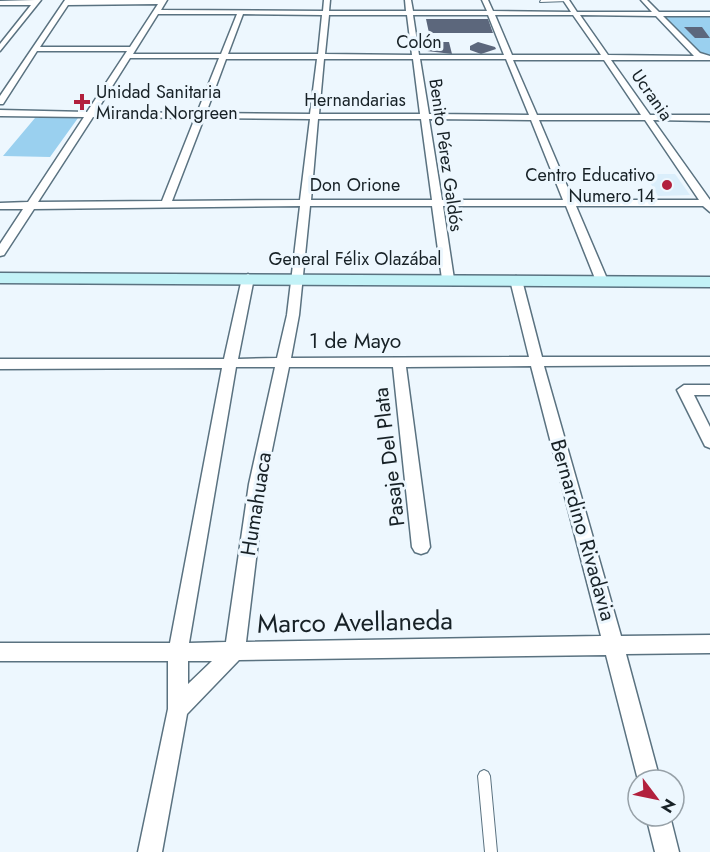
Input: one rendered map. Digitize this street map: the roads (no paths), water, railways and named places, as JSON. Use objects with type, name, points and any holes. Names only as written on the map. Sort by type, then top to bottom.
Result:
[{"type":"street","points":[[297,278],[327,0]]},
{"type":"street","name":"Benito Pérez Galdós","points":[[408,0],[447,279]]},
{"type":"street","points":[[485,0],[536,117],[602,281]]},
{"type":"street","name":"Ucrania","points":[[566,0],[709,205]]},
{"type":"street","points":[[644,0],[710,63]]},
{"type":"street","points":[[0,102],[67,2],[163,1],[0,253]]},
{"type":"street","points":[[0,3],[37,2]]},
{"type":"street","points":[[0,49],[37,2]]},
{"type":"street","points":[[157,12],[710,14]]},
{"type":"street","points":[[166,202],[241,12]]},
{"type":"street","name":"Colón","points":[[37,49],[225,57],[706,58]]},
{"type":"street","name":"Hernandarias","points":[[0,113],[710,118]]},
{"type":"street","name":"Don Orione","points":[[0,206],[166,202],[709,205]]},
{"type":"street","name":"General Félix Olazábal","points":[[0,278],[710,282]]},
{"type":"street","points":[[150,852],[178,709],[178,652],[230,364],[248,278]]},
{"type":"street","name":"Humahuaca","points":[[235,651],[257,484],[293,315],[297,278]]},
{"type":"street","name":"Bernardino Rivadavia","points":[[516,280],[646,768]]},
{"type":"street","name":"1 de Mayo","points":[[0,364],[710,361]]},
{"type":"street","name":"Pasaje Del Plata","points":[[399,362],[421,547]]},
{"type":"street","points":[[710,390],[684,390],[710,442]]},
{"type":"street","name":"Marco Avellaneda","points":[[0,652],[178,652],[710,644]]},
{"type":"street","points":[[178,709],[235,651]]},
{"type":"street","points":[[661,828],[667,852]]},
{"type":"lane","points":[[541,1],[566,0]]},
{"type":"lane","points":[[484,776],[491,852]]},
{"type":"place","name":"Unidad Sanitaria Miranda Norgreen","points":[[82,102]]},
{"type":"place","name":"Centro Educativo Numero 14","points":[[667,185]]}]
